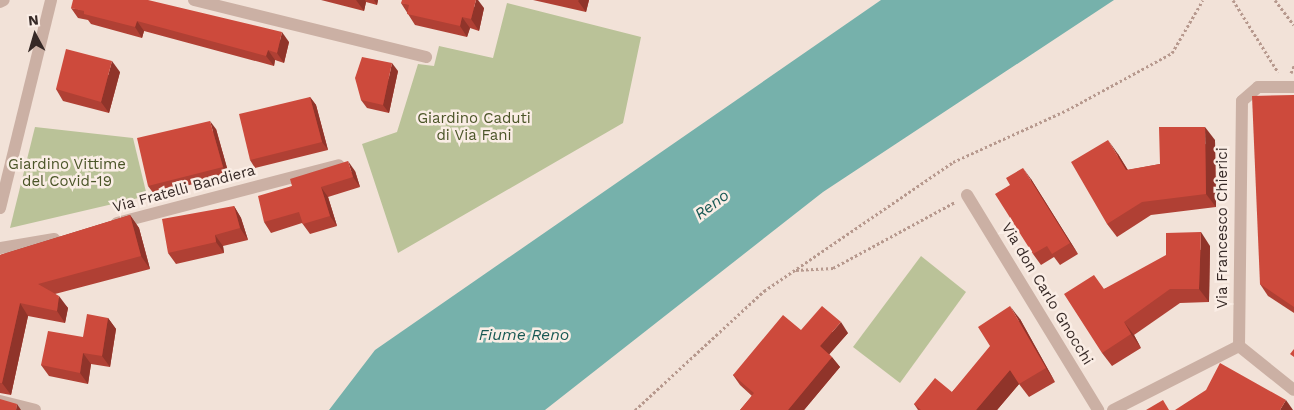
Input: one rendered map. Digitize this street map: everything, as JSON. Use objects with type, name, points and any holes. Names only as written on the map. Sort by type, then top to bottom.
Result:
[{"type":"street","points":[[0,2],[4,0]]},
{"type":"street","points":[[0,208],[51,0]]},
{"type":"street","points":[[194,0],[426,57]]},
{"type":"street","name":"Via Francesco Chierici","points":[[1238,346],[1240,111],[1242,101],[1258,87],[1290,86]]},
{"type":"street","name":"Via Fratelli Bandiera","points":[[101,227],[346,163]]},
{"type":"street","name":"Via don Carlo Gnocchi","points":[[967,195],[1098,410]]},
{"type":"street","points":[[0,248],[63,237]]},
{"type":"street","points":[[1113,410],[1238,346],[1294,390]]},
{"type":"street","points":[[0,401],[35,410]]},
{"type":"path","points":[[636,410],[764,291],[953,162],[1067,110],[1172,53],[1203,0]]},
{"type":"path","points":[[1233,0],[1290,86]]},
{"type":"path","points":[[1275,0],[1294,25]]},
{"type":"path","points":[[795,270],[832,268],[967,195]]},
{"type":"green space","name":"Giardino Caduti di Via Fani","points":[[507,3],[641,37],[623,123],[398,253],[362,144],[397,132],[418,64],[434,66],[439,46],[493,58]]},
{"type":"green space","name":"Giardino Vittime del Covid-19","points":[[35,127],[133,138],[147,196],[10,228]]},
{"type":"green space","points":[[921,256],[966,292],[900,383],[853,347]]},
{"type":"water","name":"Fiume Reno","points":[[881,0],[1114,0],[823,192],[545,410],[329,410],[375,350]]},
{"type":"building","points":[[73,0],[148,0],[282,32],[277,53],[268,50],[266,56],[137,21],[135,27],[84,14],[84,11],[71,8]]},
{"type":"building","points":[[402,0],[476,0],[471,19],[462,17],[460,26],[407,14],[409,5],[401,3]]},
{"type":"building","points":[[66,49],[112,61],[101,102],[56,89]]},
{"type":"building","points":[[362,57],[392,63],[383,105],[361,100],[355,78]]},
{"type":"building","points":[[1294,95],[1294,307],[1260,284],[1252,96]]},
{"type":"building","points":[[310,97],[322,142],[250,160],[239,114]]},
{"type":"building","points":[[210,121],[223,167],[148,186],[137,138]]},
{"type":"building","points":[[1159,127],[1205,127],[1206,194],[1142,202],[1107,224],[1071,162],[1108,140],[1126,170],[1160,164]]},
{"type":"building","points":[[348,161],[353,177],[321,187],[330,216],[303,224],[299,212],[264,222],[258,196],[292,186],[290,179]]},
{"type":"building","points":[[1023,168],[1070,243],[1052,254],[1047,246],[1033,254],[995,194],[1010,185],[1006,178]]},
{"type":"building","points":[[234,206],[240,228],[215,235],[216,242],[168,253],[162,219]]},
{"type":"building","points":[[130,215],[141,256],[38,284],[59,296],[57,311],[20,303],[2,383],[0,383],[0,255]]},
{"type":"building","points":[[1201,232],[1199,289],[1170,289],[1124,322],[1131,334],[1102,353],[1064,294],[1094,275],[1104,289],[1166,255],[1166,233]]},
{"type":"building","points":[[822,306],[841,322],[820,346],[832,357],[788,410],[740,410],[754,393],[733,375],[783,315],[801,330]]},
{"type":"building","points":[[1010,306],[1046,368],[1019,384],[1010,370],[976,410],[921,410],[914,404],[935,378],[952,392],[990,346],[978,327]]},
{"type":"building","points":[[87,314],[108,318],[102,356],[83,353],[80,373],[41,365],[48,331],[83,337]]},
{"type":"building","points":[[1294,349],[1294,357],[1290,354]]},
{"type":"building","points":[[1220,363],[1286,400],[1280,410],[1175,410],[1206,390]]},
{"type":"building","points":[[0,399],[17,404],[16,410],[0,410]]},
{"type":"building","points":[[1163,400],[1169,410],[1146,410]]},
{"type":"water label","name":"Reno","points":[[712,205]]}]
